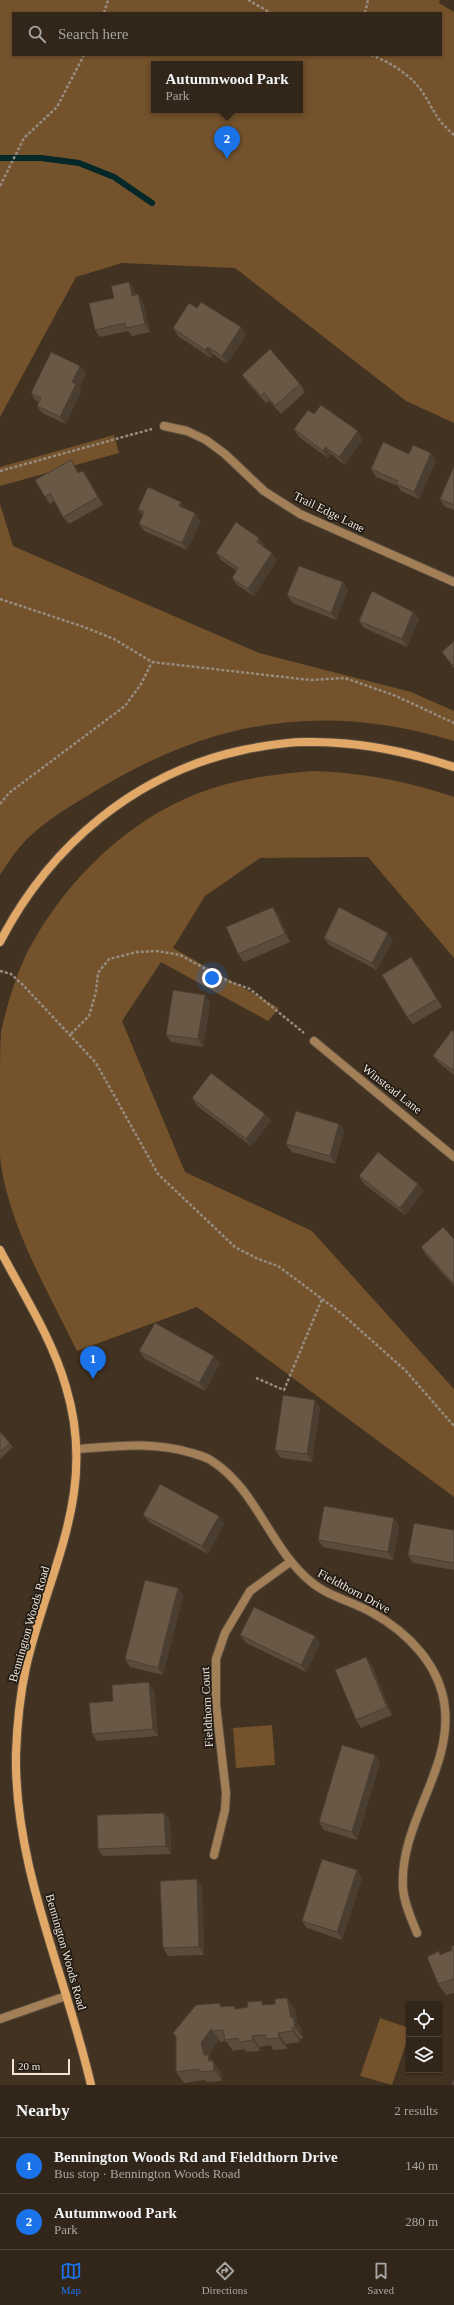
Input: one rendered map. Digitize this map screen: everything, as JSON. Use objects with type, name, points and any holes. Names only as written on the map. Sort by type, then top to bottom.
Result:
[{"type":"street","name":"Trail Edge Lane","points":[[164,426],[187,431],[206,440],[225,454],[264,491],[300,514],[454,582]]},
{"type":"street","points":[[0,941],[32,888],[55,859],[84,830],[118,804],[152,783],[187,767],[225,754],[264,746],[304,742],[345,742],[381,747],[454,766]]},
{"type":"street","name":"Winstead Lane","points":[[314,1041],[454,1157]]},
{"type":"street","name":"Bennington Woods Road","points":[[0,1250],[55,1355],[67,1388],[74,1421],[78,1468],[75,1495],[68,1532],[26,1667],[19,1708],[16,1754],[18,1800],[25,1848],[91,2085]]},
{"type":"street","name":"Fieldthorn Drive","points":[[77,1449],[137,1444],[162,1445],[211,1460],[233,1478],[251,1501],[290,1562],[311,1582],[338,1598],[371,1612],[392,1626],[424,1655],[435,1671],[441,1688],[446,1726],[442,1749],[409,1838],[403,1866],[403,1889],[416,1933]]},
{"type":"street","name":"Fieldthorn Court","points":[[214,1855],[225,1810],[226,1793],[216,1698],[216,1659],[225,1633],[236,1611],[250,1592],[290,1562]]},
{"type":"street","points":[[0,2019],[66,1996]]},
{"type":"path","points":[[104,12],[108,0]]},
{"type":"path","points":[[248,0],[268,12]]},
{"type":"path","points":[[365,12],[368,0]]},
{"type":"path","points":[[0,186],[20,145],[29,132],[43,122],[57,107],[83,56]]},
{"type":"path","points":[[373,56],[411,78],[422,91],[433,112],[454,135]]},
{"type":"path","points":[[0,472],[22,464],[77,451],[123,435],[164,426]]},
{"type":"path","points":[[0,599],[84,626],[114,639],[152,662],[310,680],[345,678],[396,696],[454,723]]},
{"type":"path","points":[[0,804],[9,793],[125,706],[141,684],[152,662]]},
{"type":"path","points":[[71,1034],[89,1016],[96,992],[98,973],[109,959],[137,952],[157,951],[180,955],[228,981],[250,989],[314,1041]]},
{"type":"path","points":[[0,971],[11,974],[71,1034],[96,1063],[108,1082],[158,1174],[235,1247],[258,1259],[278,1266],[342,1314],[406,1371],[454,1426]]},
{"type":"path","points":[[256,1378],[284,1390],[322,1299]]},
{"type":"shaded area","points":[[0,0],[440,0],[439,3],[454,12],[454,423],[406,401],[235,268],[122,263],[76,277],[0,417]]},
{"type":"shaded area","points":[[114,435],[119,453],[0,486],[0,467]]},
{"type":"shaded area","points":[[0,504],[13,546],[259,653],[411,692],[454,711],[454,741],[407,729],[361,722],[316,720],[273,724],[230,732],[187,746],[145,764],[69,807],[28,838],[14,854],[0,875]]},
{"type":"shaded area","points":[[314,771],[368,776],[402,782],[454,797],[454,958],[368,857],[260,858],[205,896],[173,948],[279,1008],[268,1021],[161,962],[122,1021],[185,1172],[312,1231],[454,1389],[454,1497],[197,1307],[77,1351],[30,1256],[11,1205],[4,1180],[0,1156],[1,1032],[10,996],[28,950],[65,894],[83,873],[124,835],[171,805],[225,784],[269,776]]},
{"type":"shaded area","points":[[272,1725],[275,1765],[236,1768],[233,1728]]},
{"type":"shaded area","points":[[380,2018],[406,2027],[406,2044],[392,2085],[360,2076]]},
{"type":"building","points":[[129,282],[132,296],[138,294],[145,324],[126,328],[125,323],[95,330],[89,303],[114,298],[111,286]]},
{"type":"building","points":[[201,302],[241,327],[222,356],[208,347],[205,350],[173,328],[189,303],[197,308]]},
{"type":"building","points":[[270,349],[300,384],[275,406],[264,393],[261,396],[242,375]]},
{"type":"building","points":[[51,352],[80,366],[72,382],[76,384],[60,417],[37,406],[41,398],[31,393]]},
{"type":"building","points":[[321,405],[358,431],[339,457],[325,447],[323,451],[294,429],[308,410],[314,414]]},
{"type":"building","points":[[383,442],[409,454],[413,445],[431,453],[414,492],[396,484],[398,481],[371,469]]},
{"type":"building","points":[[71,460],[78,473],[83,471],[98,497],[63,517],[50,493],[45,497],[35,480]]},
{"type":"building","points":[[454,466],[454,505],[440,499]]},
{"type":"building","points":[[148,487],[181,502],[179,506],[195,513],[182,543],[139,524],[144,512],[138,509]]},
{"type":"building","points":[[236,522],[259,538],[257,542],[272,553],[248,589],[232,578],[238,568],[216,553]]},
{"type":"building","points":[[299,566],[343,582],[331,613],[287,595]]},
{"type":"building","points":[[372,591],[413,612],[402,639],[359,621]]},
{"type":"building","points":[[454,641],[454,664],[452,665],[442,652]]},
{"type":"building","points":[[273,907],[285,934],[238,954],[226,927]]},
{"type":"building","points":[[339,907],[388,933],[372,963],[324,938]]},
{"type":"building","points":[[411,957],[437,999],[407,1017],[382,975]]},
{"type":"building","points":[[173,990],[205,995],[198,1039],[166,1035]]},
{"type":"building","points":[[452,1030],[454,1032],[454,1071],[433,1056]]},
{"type":"building","points":[[211,1073],[265,1114],[246,1139],[192,1098]]},
{"type":"building","points":[[296,1111],[339,1124],[330,1156],[286,1144]]},
{"type":"building","points":[[378,1152],[418,1184],[400,1208],[359,1176]]},
{"type":"building","points":[[443,1227],[454,1239],[454,1284],[421,1247]]},
{"type":"building","points":[[155,1323],[214,1356],[199,1383],[139,1351]]},
{"type":"building","points":[[283,1395],[315,1400],[307,1454],[275,1450]]},
{"type":"building","points":[[0,1432],[10,1443],[0,1452]]},
{"type":"building","points":[[160,1484],[219,1516],[202,1546],[143,1515]]},
{"type":"building","points":[[324,1506],[394,1518],[388,1552],[318,1540]]},
{"type":"building","points":[[414,1523],[454,1530],[454,1563],[408,1555]]},
{"type":"building","points":[[145,1580],[178,1588],[158,1668],[125,1659]]},
{"type":"building","points":[[254,1607],[315,1636],[301,1665],[240,1635]]},
{"type":"building","points":[[366,1657],[387,1707],[356,1720],[335,1670]]},
{"type":"building","points":[[149,1682],[153,1729],[92,1734],[89,1703],[113,1701],[112,1685]]},
{"type":"building","points":[[342,1745],[375,1755],[352,1832],[319,1822]]},
{"type":"building","points":[[164,1813],[166,1846],[98,1849],[97,1815]]},
{"type":"building","points":[[322,1859],[357,1870],[337,1932],[302,1921]]},
{"type":"building","points":[[197,1879],[199,1947],[163,1948],[160,1881]]},
{"type":"building","points":[[454,1945],[454,1979],[438,1984],[427,1957],[439,1951],[440,1955],[452,1950],[451,1947]]},
{"type":"building","points":[[287,1998],[291,2018],[293,2017],[295,2027],[292,2028],[293,2031],[278,2033],[279,2038],[266,2039],[265,2035],[252,2036],[253,2040],[239,2042],[238,2038],[225,2040],[223,2030],[213,2031],[211,2029],[201,2043],[204,2055],[208,2055],[209,2061],[213,2061],[214,2071],[199,2072],[199,2069],[176,2072],[176,2037],[173,2033],[196,2005],[220,2003],[220,2007],[234,2006],[235,2009],[248,2007],[247,2002],[262,2001],[262,2005],[275,2004],[275,1999]]},
{"type":"waterway","points":[[0,158],[41,158],[79,163],[114,177],[152,203]]},
{"type":"place","name":"Autumnwood Park","points":[[227,159]]},
{"type":"place","name":"Bennington Woods Rd and Fieldthorn Drive","points":[[93,1379]]}]
